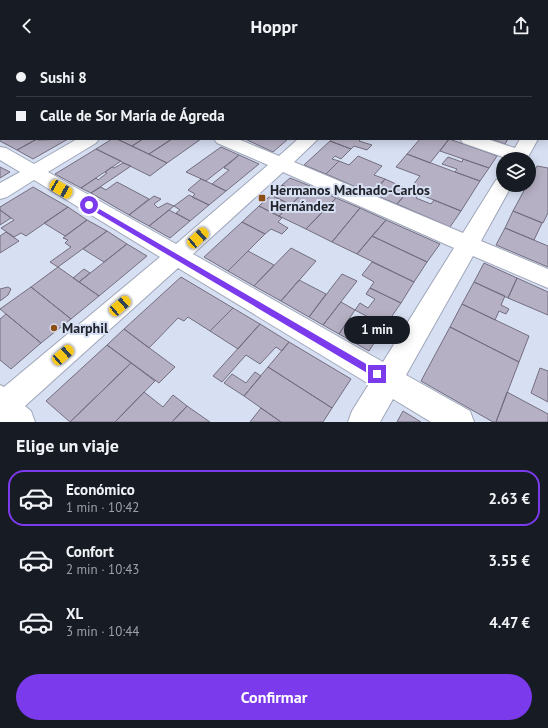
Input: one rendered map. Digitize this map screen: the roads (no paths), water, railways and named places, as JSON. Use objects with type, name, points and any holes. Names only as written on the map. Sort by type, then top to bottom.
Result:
[{"type":"street","points":[[0,192],[88,140]]},
{"type":"street","points":[[225,140],[548,279]]},
{"type":"street","points":[[6,408],[308,140]]},
{"type":"street","points":[[472,140],[503,152]]},
{"type":"street","points":[[522,152],[529,140]]},
{"type":"street","points":[[0,152],[458,422]]},
{"type":"street","points":[[363,422],[498,192]]},
{"type":"place","name":"Hermanos Machado-Carlos Hernández","points":[[262,198]]},
{"type":"place","name":"Marphil","points":[[54,328]]}]
